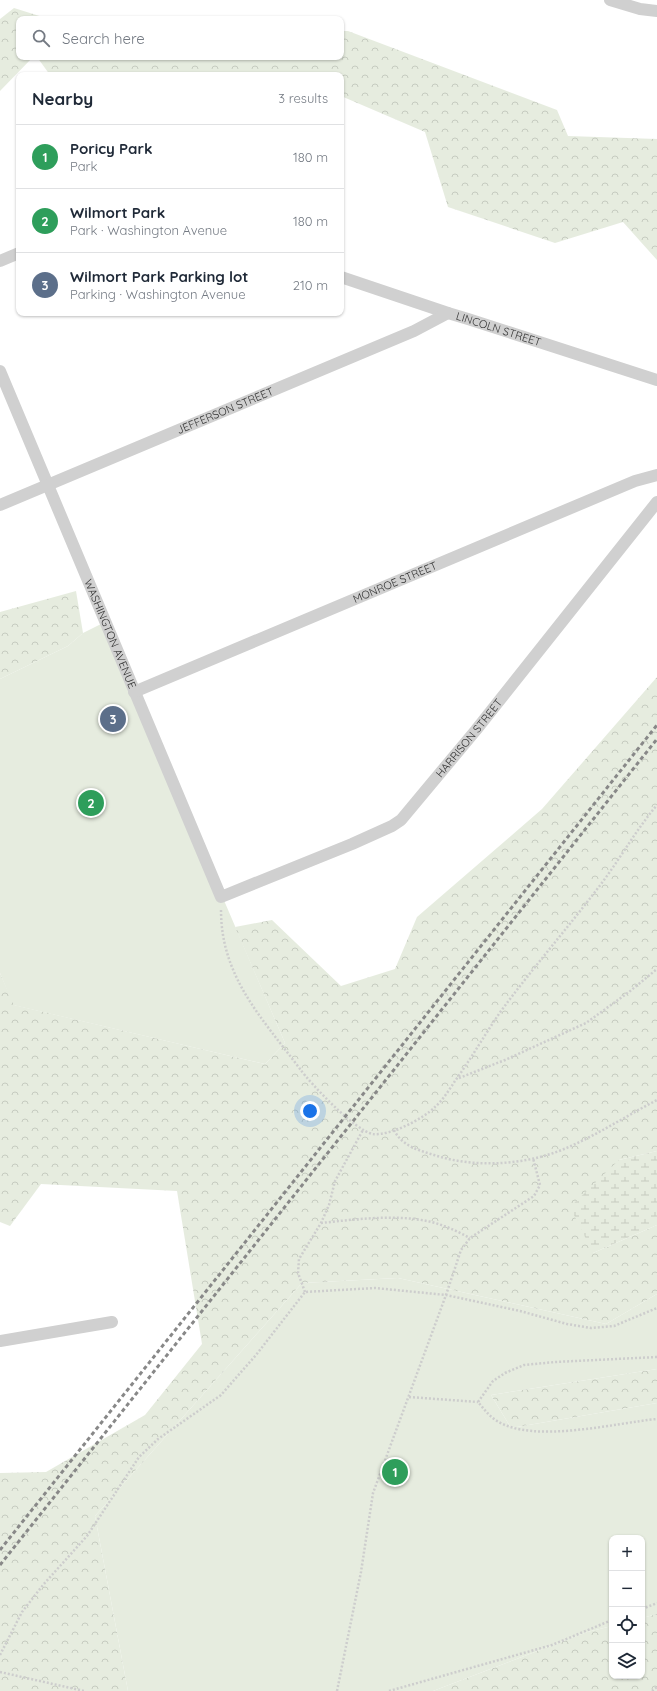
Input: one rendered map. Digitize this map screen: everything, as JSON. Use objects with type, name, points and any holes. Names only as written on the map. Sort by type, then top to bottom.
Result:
[{"type":"street","points":[[610,0],[640,9],[657,10]]},
{"type":"street","points":[[0,261],[16,254]]},
{"type":"street","name":"LINCOLN STREET","points":[[344,278],[657,380]]},
{"type":"street","name":"JEFFERSON STREET","points":[[0,505],[414,331],[448,313]]},
{"type":"street","name":"WASHINGTON AVENUE","points":[[0,371],[221,897]]},
{"type":"street","name":"MONROE STREET","points":[[134,692],[635,481],[657,475]]},
{"type":"street","name":"HARRISON STREET","points":[[221,897],[352,844],[392,826],[401,820],[476,730],[657,502]]},
{"type":"street","points":[[0,1341],[112,1322]]},
{"type":"path","points":[[221,897],[221,926],[224,944],[228,960],[245,995],[312,1083],[344,1114],[364,1130],[372,1134],[381,1134],[394,1130],[426,1114],[435,1107],[458,1078],[501,1012],[598,888],[657,805]]},
{"type":"path","points":[[458,1078],[506,1060],[586,1023],[629,992],[657,969]]},
{"type":"path","points":[[394,1130],[398,1138],[408,1146],[449,1160],[476,1163],[500,1162],[548,1155],[571,1146],[657,1100]]},
{"type":"path","points":[[305,1292],[298,1273],[300,1259],[321,1223],[329,1205],[335,1181],[364,1130]]},
{"type":"path","points":[[337,1691],[361,1572],[373,1493],[446,1295],[461,1250],[470,1238],[534,1196],[540,1185],[533,1158]]},
{"type":"path","points":[[321,1223],[384,1218],[416,1220],[444,1226],[470,1238]]},
{"type":"path","points":[[0,1655],[22,1612],[43,1585],[87,1536],[139,1457],[158,1439],[221,1395],[256,1355],[305,1292],[375,1288],[446,1295],[520,1311],[567,1324],[591,1328],[614,1326],[657,1308]]},
{"type":"path","points":[[478,1402],[493,1381],[504,1372],[524,1365],[657,1356]]},
{"type":"path","points":[[408,1397],[478,1402],[498,1422],[515,1429],[546,1432],[657,1418]]},
{"type":"path","points":[[645,1607],[657,1603]]},
{"type":"path","points":[[389,1691],[552,1644],[609,1621]]},
{"type":"path","points":[[0,1672],[84,1691]]},
{"type":"path","points":[[652,1691],[657,1687]]},
{"type":"green space","points":[[14,8],[39,16],[16,16],[16,60],[30,60],[18,72],[16,72],[16,75],[0,91],[0,19]]},
{"type":"green space","points":[[344,31],[348,31],[557,110],[568,136],[657,139],[657,260],[623,222],[555,243],[448,207],[425,132],[344,97],[344,72],[48,72],[39,60],[344,60]]},
{"type":"green space","points":[[76,591],[83,633],[68,646],[0,679],[0,612]]},
{"type":"green space","points":[[105,622],[285,1043],[265,1064],[13,1005],[0,973],[0,679],[68,646],[83,633]]},
{"type":"green space","points":[[657,677],[657,1151],[619,1160],[593,1253],[657,1225],[657,1294],[606,1324],[398,1278],[302,1283],[95,1516],[128,1691],[0,1691],[0,1473],[46,1472],[145,1415],[202,1344],[177,1191],[41,1184],[10,1226],[0,1222],[0,973],[14,1005],[265,1064],[285,1043],[235,927],[272,920],[341,986],[395,969],[417,917],[542,809]]},
{"type":"green space","points":[[657,1151],[657,1225],[593,1253],[570,1207],[619,1160]]},
{"type":"green space","points":[[398,1278],[606,1324],[657,1294],[657,1369],[491,1395],[511,1428],[657,1403],[657,1614],[645,1617],[645,1535],[609,1535],[609,1627],[587,1632],[433,1691],[128,1691],[95,1516],[302,1283]]},
{"type":"green space","points":[[657,1369],[657,1403],[511,1428],[491,1395]]},
{"type":"green space","points":[[657,1614],[657,1691],[433,1691],[587,1632],[609,1627],[609,1679],[645,1679],[645,1617]]},
{"type":"railway","points":[[0,1550],[657,725]]},
{"type":"railway","points":[[0,1565],[657,739]]},
{"type":"place","name":"Wilmort Park Parking lot","points":[[113,719]]},
{"type":"place","name":"Wilmort Park","points":[[91,803]]},
{"type":"place","name":"Poricy Park","points":[[395,1472]]}]
